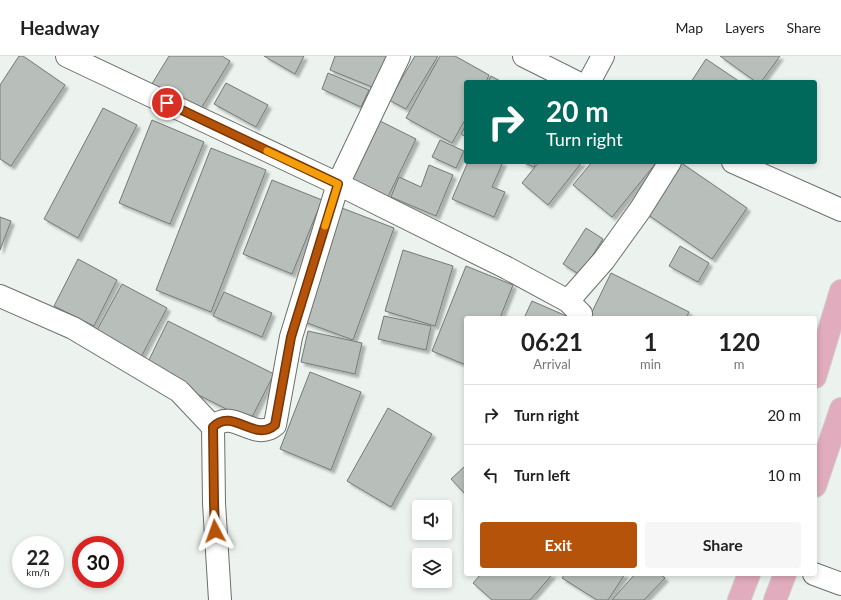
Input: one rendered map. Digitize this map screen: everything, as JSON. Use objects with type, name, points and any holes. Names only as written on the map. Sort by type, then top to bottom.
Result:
[{"type":"main road","points":[[817,370],[841,291]]},
{"type":"main road","points":[[817,480],[841,408]]},
{"type":"main road","points":[[738,600],[748,576]]},
{"type":"main road","points":[[775,600],[784,576]]},
{"type":"street","points":[[68,56],[338,184],[507,268],[574,309],[604,260],[640,210],[669,164]]},
{"type":"street","points":[[213,427],[218,422],[226,420],[263,431],[270,430],[275,425],[291,337],[338,184],[399,56]]},
{"type":"street","points":[[524,56],[572,80]]},
{"type":"street","points":[[590,80],[603,56]]},
{"type":"street","points":[[738,164],[841,210]]},
{"type":"street","points":[[0,296],[73,328],[179,392],[213,427],[214,503],[220,600]]},
{"type":"street","points":[[817,575],[841,584]]},
{"type":"building","points":[[19,56],[23,56],[65,85],[11,166],[0,159],[0,85]]},
{"type":"building","points":[[169,56],[222,56],[230,61],[197,115],[150,87]]},
{"type":"building","points":[[264,56],[304,56],[295,74]]},
{"type":"building","points":[[335,56],[390,56],[377,89],[330,70]]},
{"type":"building","points":[[415,56],[438,56],[406,109],[389,100]]},
{"type":"building","points":[[440,56],[455,56],[489,75],[487,80],[464,80],[464,122],[452,143],[406,118]]},
{"type":"building","points":[[720,56],[780,56],[762,80],[753,80]]},
{"type":"building","points":[[706,59],[737,80],[692,80]]},
{"type":"building","points":[[328,73],[369,90],[361,107],[322,89]]},
{"type":"building","points":[[491,76],[498,80],[489,80]]},
{"type":"building","points":[[226,83],[268,105],[256,127],[214,104]]},
{"type":"building","points":[[103,108],[137,125],[78,238],[44,219]]},
{"type":"building","points":[[376,119],[416,139],[386,201],[346,181]]},
{"type":"building","points":[[152,120],[204,142],[170,224],[119,203]]},
{"type":"building","points":[[464,129],[464,136],[461,134]]},
{"type":"building","points":[[440,140],[464,151],[456,168],[432,157]]},
{"type":"building","points":[[211,148],[266,170],[211,312],[156,290]]},
{"type":"building","points":[[467,164],[502,164],[492,187],[505,192],[494,217],[452,199]]},
{"type":"building","points":[[527,164],[535,164],[534,167]]},
{"type":"building","points":[[537,164],[580,164],[548,205],[522,183]]},
{"type":"building","points":[[590,164],[655,164],[612,217],[573,185]]},
{"type":"building","points":[[678,164],[683,164],[747,208],[712,259],[641,210]]},
{"type":"building","points":[[429,165],[453,175],[436,216],[391,197],[399,177],[421,187]]},
{"type":"building","points":[[272,180],[322,200],[292,274],[243,254]]},
{"type":"building","points":[[342,208],[394,228],[353,340],[302,321]]},
{"type":"building","points":[[0,217],[11,221],[0,250]]},
{"type":"building","points":[[586,228],[603,239],[580,275],[563,264]]},
{"type":"building","points":[[680,246],[709,263],[698,282],[669,266]]},
{"type":"building","points":[[403,250],[453,266],[435,326],[385,311]]},
{"type":"building","points":[[78,259],[117,280],[94,326],[54,306]]},
{"type":"building","points":[[466,266],[513,285],[501,316],[464,316],[464,364],[432,351]]},
{"type":"building","points":[[611,273],[689,312],[687,316],[590,316]]},
{"type":"building","points":[[122,284],[167,308],[141,357],[96,332]]},
{"type":"building","points":[[224,292],[272,313],[262,337],[213,316]]},
{"type":"building","points":[[532,301],[566,316],[525,316]]},
{"type":"building","points":[[384,316],[431,326],[426,350],[378,339]]},
{"type":"building","points":[[168,321],[274,374],[250,421],[145,368]]},
{"type":"building","points":[[308,331],[362,343],[355,374],[301,362]]},
{"type":"building","points":[[310,372],[361,392],[331,470],[280,449]]},
{"type":"building","points":[[388,408],[432,434],[391,507],[347,481]]},
{"type":"building","points":[[464,467],[464,493],[451,479]]},
{"type":"building","points":[[479,576],[551,576],[530,600],[492,600],[473,583]]},
{"type":"building","points":[[564,576],[624,576],[608,600],[597,600],[562,578]]},
{"type":"building","points":[[633,576],[662,576],[665,578],[644,600],[612,600]]},
{"type":"slow traffic","points":[[267,151],[338,184],[325,226]]},
{"type":"route","points":[[167,103],[338,184],[291,337],[275,425],[270,430],[263,431],[226,420],[218,422],[213,427],[215,531]]}]
